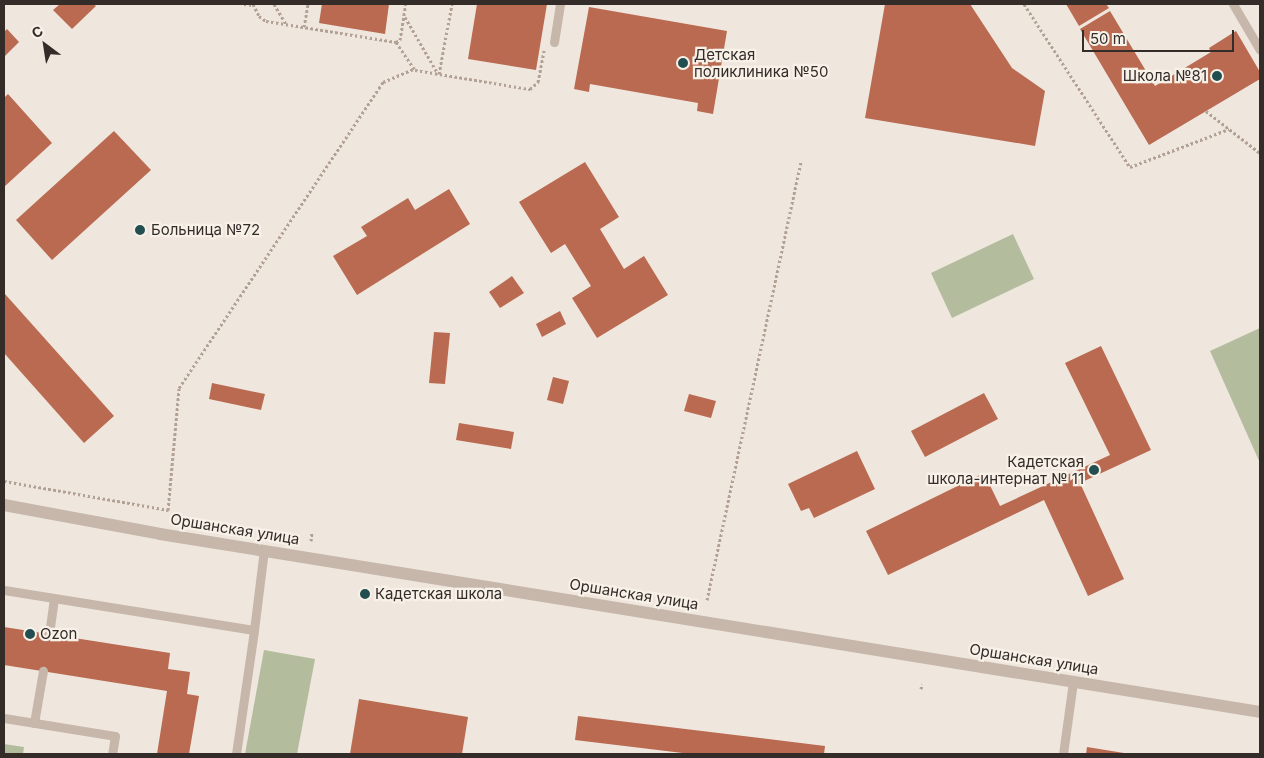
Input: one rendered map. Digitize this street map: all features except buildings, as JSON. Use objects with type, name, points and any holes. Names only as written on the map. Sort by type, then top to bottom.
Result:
[{"type":"street","name":"Оршанская улица","points":[[4,505],[264,550],[1260,712]]},
{"type":"lane","points":[[554,42],[560,4]]},
{"type":"lane","points":[[1233,4],[1260,50]]},
{"type":"lane","points":[[236,754],[264,550]]},
{"type":"lane","points":[[4,590],[254,630]]},
{"type":"lane","points":[[49,634],[54,598]]},
{"type":"lane","points":[[34,723],[43,671]]},
{"type":"lane","points":[[1063,754],[1073,682]]},
{"type":"lane","points":[[4,718],[115,736],[112,754]]},
{"type":"path","points":[[244,4],[252,4],[262,20],[396,42],[400,40],[406,4]]},
{"type":"path","points":[[274,4],[286,24]]},
{"type":"path","points":[[304,27],[308,4]]},
{"type":"path","points":[[1024,4],[1130,168],[1229,129]]},
{"type":"path","points":[[439,74],[450,5]]},
{"type":"path","points":[[404,16],[439,74]]},
{"type":"path","points":[[396,42],[413,70]]},
{"type":"path","points":[[4,481],[168,510],[179,388],[383,82],[413,70],[532,89],[538,82],[545,45],[554,42]]},
{"type":"path","points":[[1206,111],[1260,153]]},
{"type":"path","points":[[707,600],[801,161]]},
{"type":"path","points":[[311,541],[312,532]]},
{"type":"path","points":[[921,689],[922,684]]},
{"type":"green space","points":[[1013,234],[1034,279],[952,318],[931,273]]},
{"type":"green space","points":[[1260,328],[1260,463],[1210,351]]},
{"type":"green space","points":[[264,650],[315,659],[297,754],[245,754]]},
{"type":"green space","points":[[4,744],[24,747],[23,754],[4,754]]},
{"type":"place","name":"Детская поликлиника №50","points":[[683,63]]},
{"type":"place","name":"Школа №81","points":[[1217,76]]},
{"type":"place","name":"Больница №72","points":[[140,230]]},
{"type":"place","name":"Кадетская школа-интернат № 11","points":[[1094,470]]},
{"type":"place","name":"Кадетская школа","points":[[365,594]]},
{"type":"place","name":"Ozon","points":[[30,634]]}]
